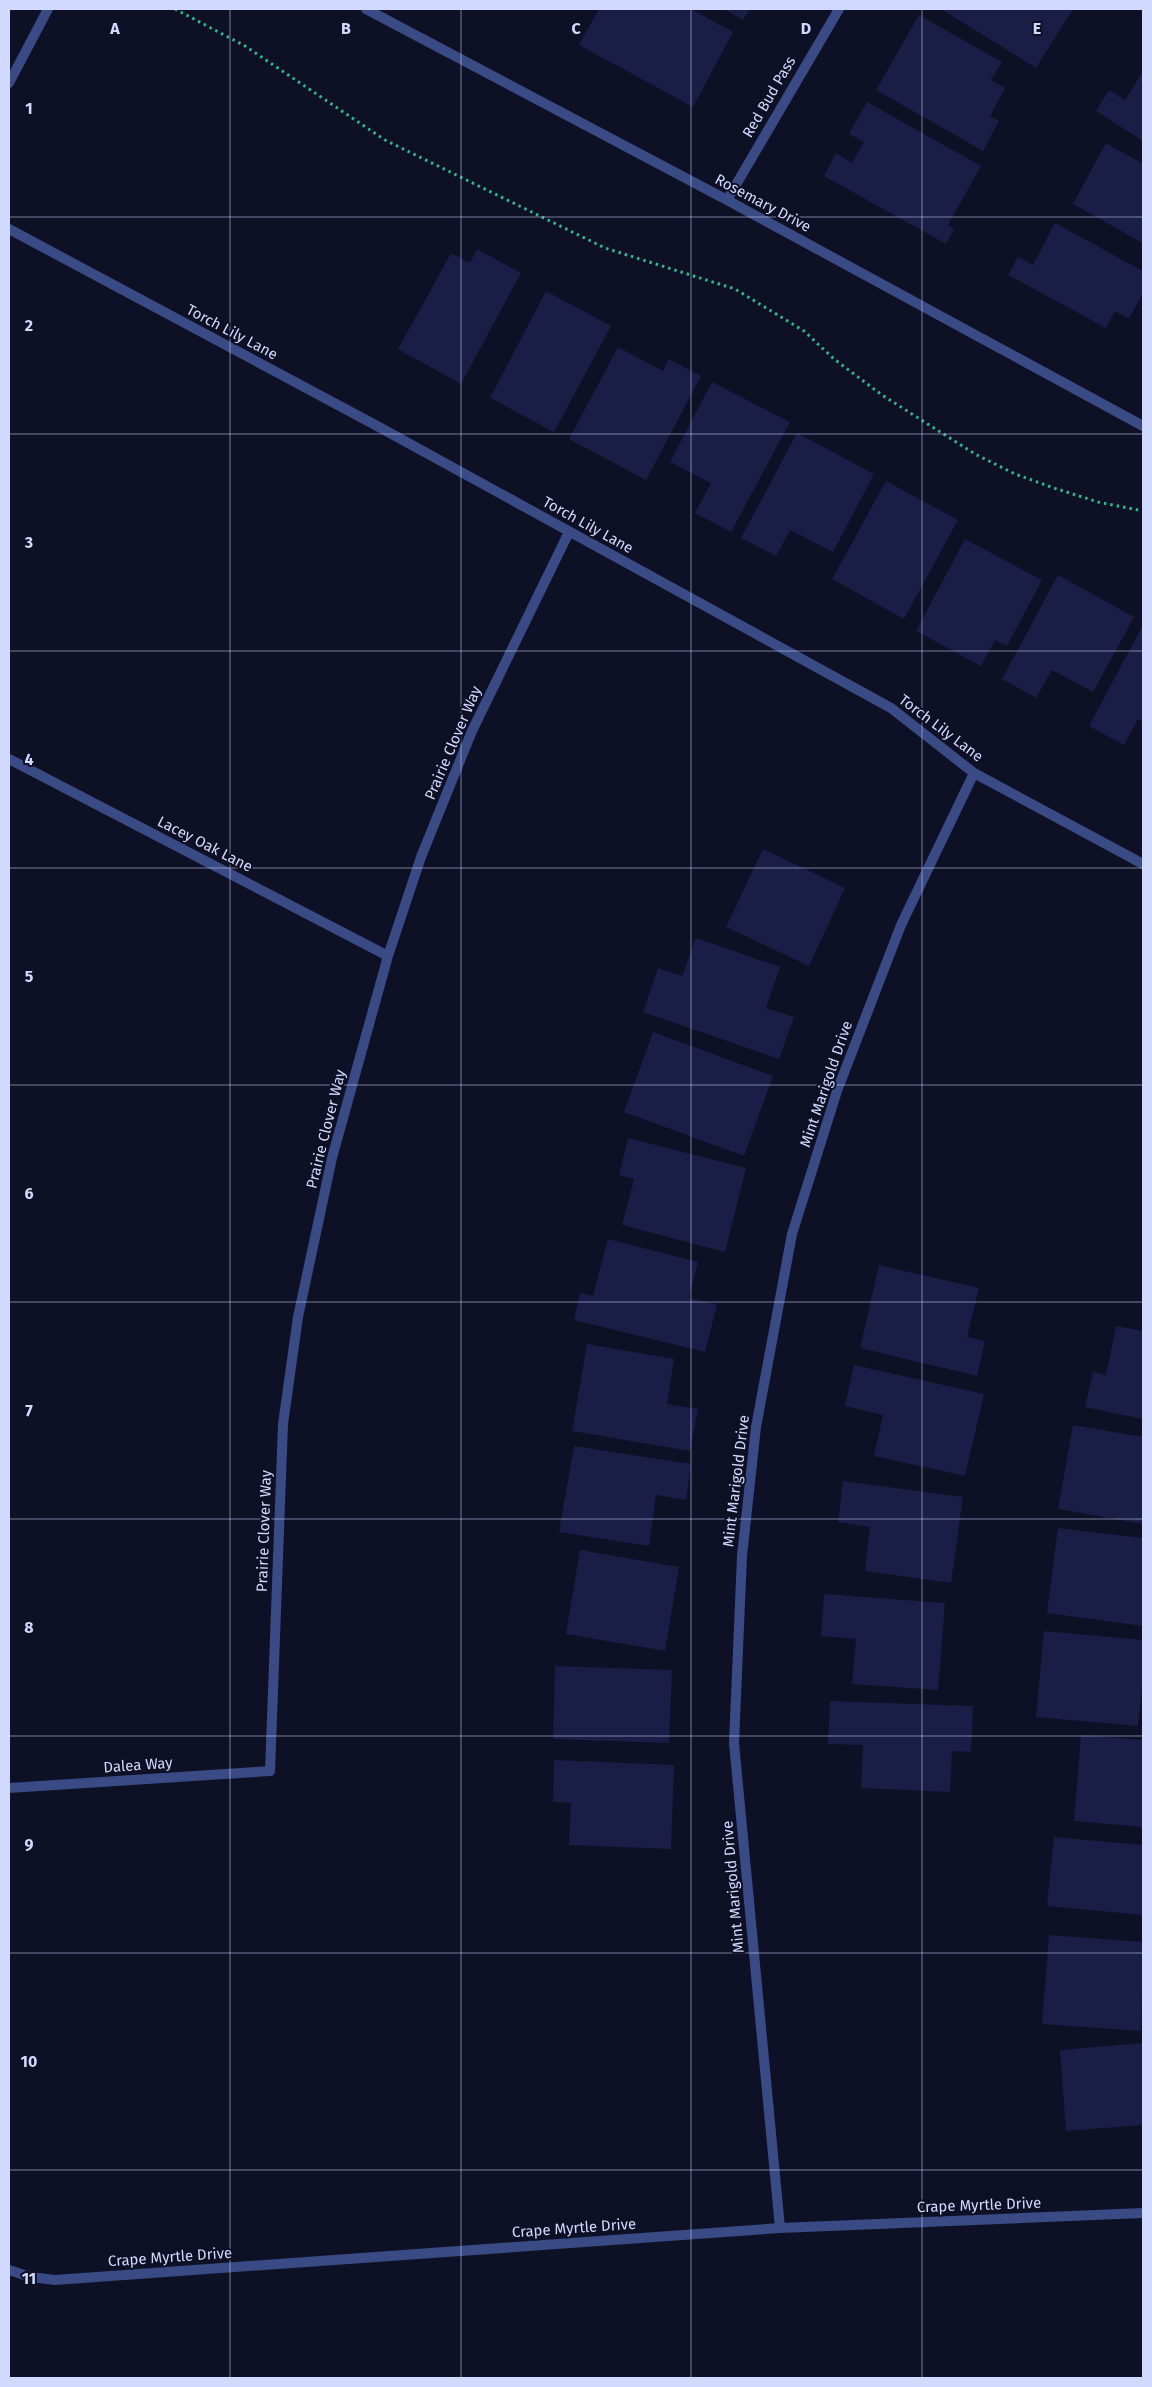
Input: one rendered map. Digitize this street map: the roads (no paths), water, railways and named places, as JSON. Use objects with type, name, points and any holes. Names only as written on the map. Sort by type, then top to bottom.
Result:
[{"type":"street","points":[[9,83],[48,9]]},
{"type":"street","name":"Rosemary Drive","points":[[366,9],[728,200],[1143,426]]},
{"type":"street","name":"Red Bud Pass","points":[[728,200],[839,9]]},
{"type":"street","name":"Torch Lily Lane","points":[[9,229],[891,708],[974,773],[1143,864]]},
{"type":"street","name":"Prairie Clover Way","points":[[270,1771],[283,1424],[298,1317],[332,1158],[388,956],[422,856],[472,731],[569,532]]},
{"type":"street","name":"Lacey Oak Lane","points":[[9,759],[388,956]]},
{"type":"street","name":"Mint Marigold Drive","points":[[780,2228],[734,1743],[742,1556],[756,1427],[792,1234],[837,1091],[901,925],[974,773]]},
{"type":"street","name":"Dalea Way","points":[[9,1788],[270,1771]]},
{"type":"street","name":"Crape Myrtle Drive","points":[[9,2270],[30,2277],[56,2280],[780,2228],[1143,2213]]}]
